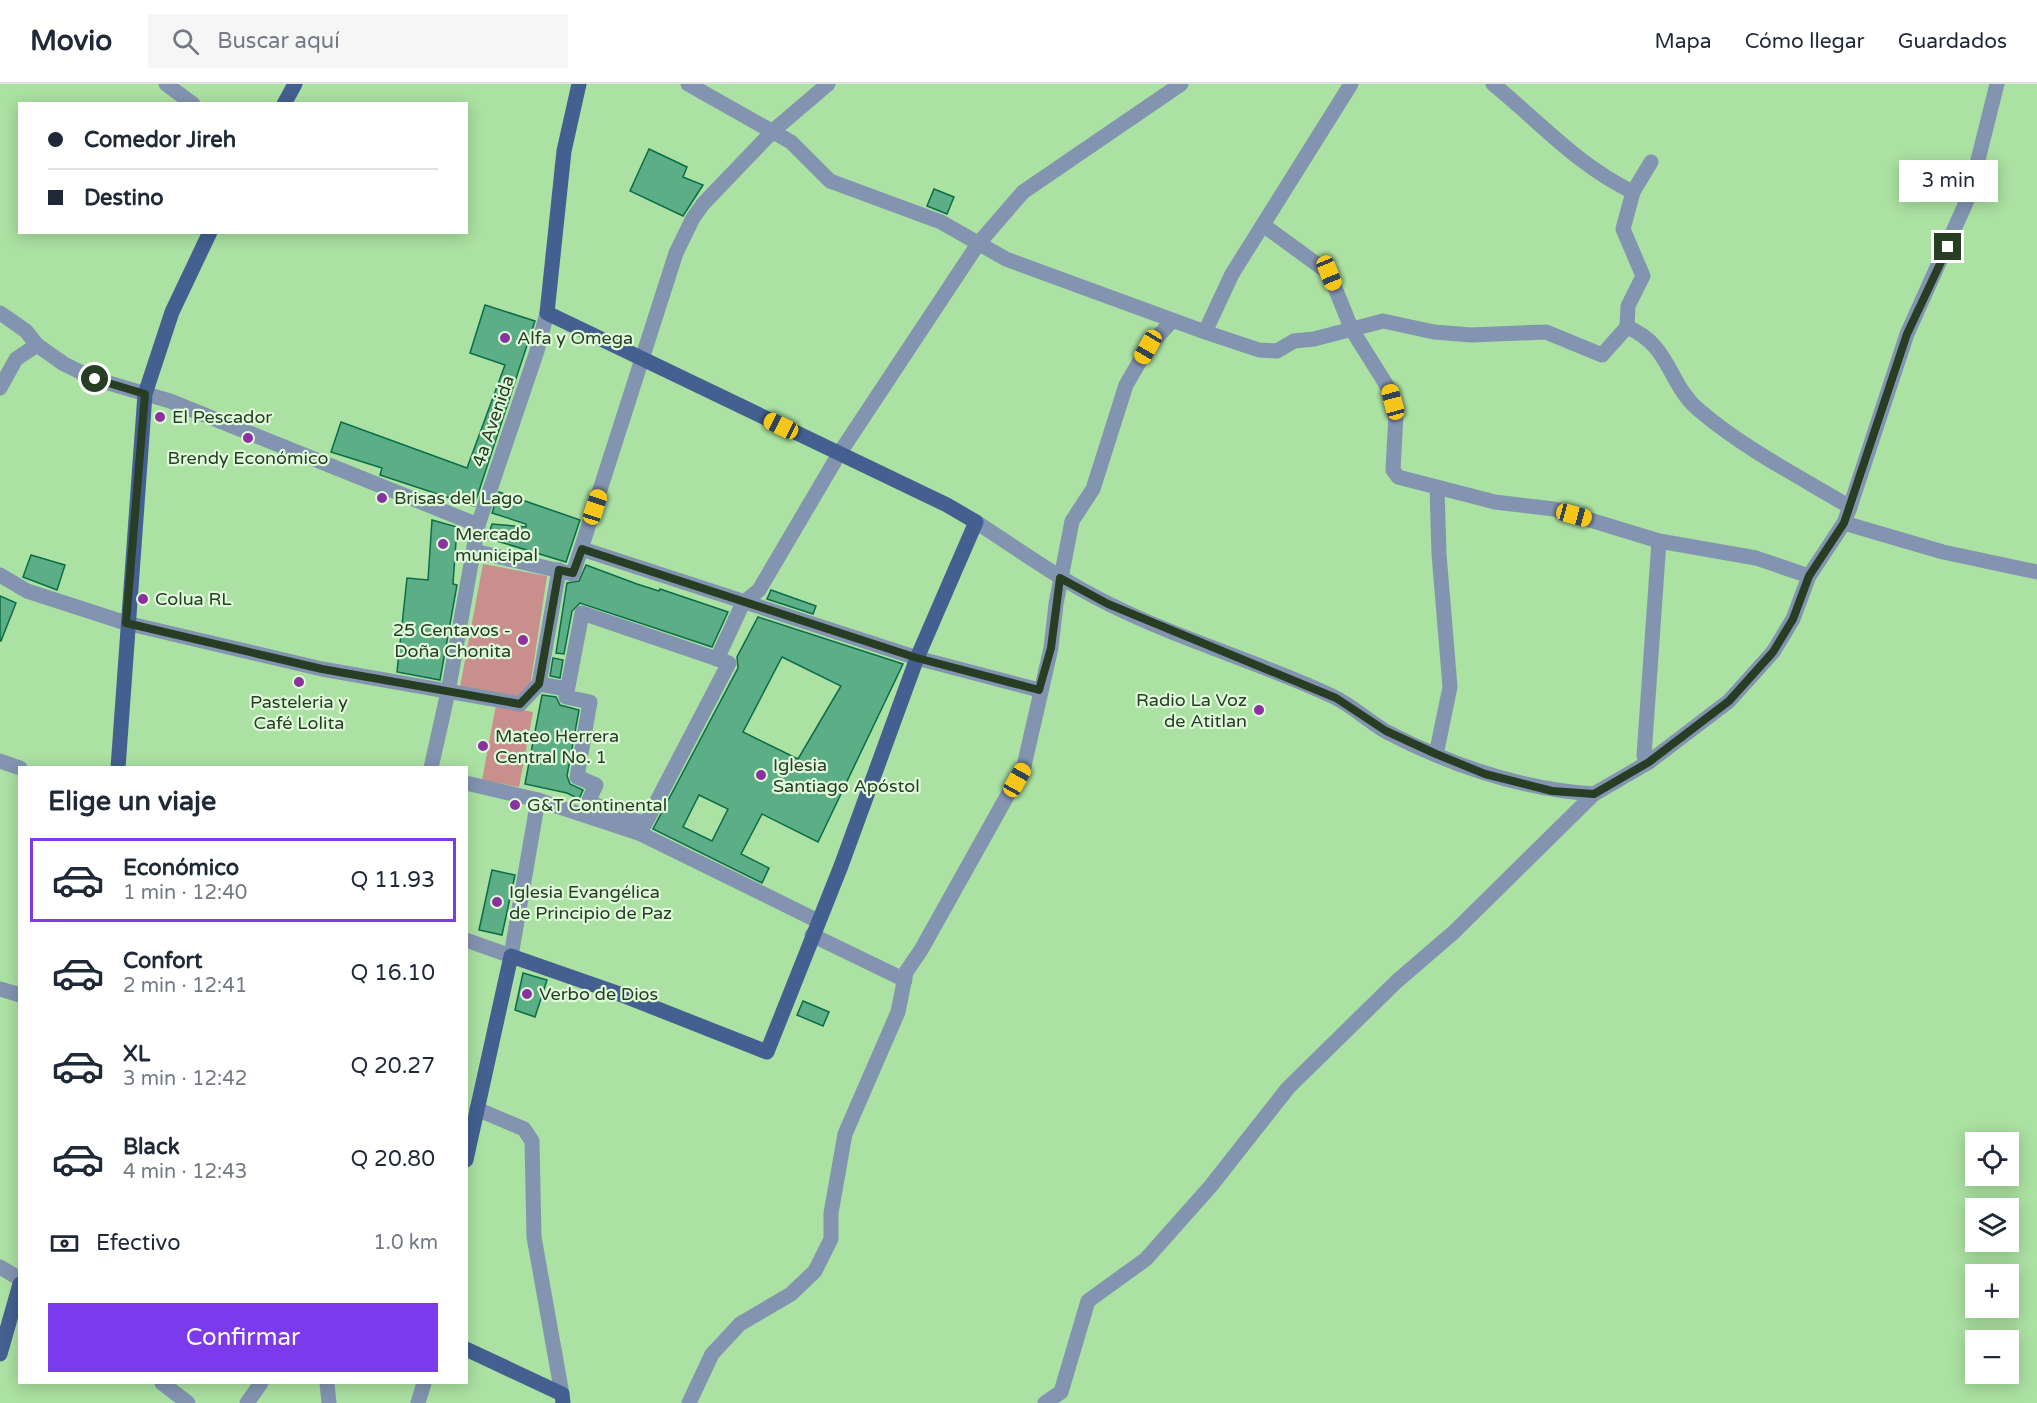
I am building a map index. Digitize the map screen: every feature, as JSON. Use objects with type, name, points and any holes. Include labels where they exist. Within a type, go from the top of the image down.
[{"type":"main road","points":[[285,102],[295,84]]},
{"type":"main road","name":"4a Avenida","points":[[547,313],[564,151],[579,84]]},
{"type":"main road","points":[[118,766],[126,623],[145,394],[172,312],[209,234]]},
{"type":"main road","points":[[468,1146],[473,1112],[512,956],[617,993],[767,1052],[917,658],[976,522],[947,505],[547,313]]},
{"type":"main road","points":[[0,1354],[18,1288]]},
{"type":"main road","points":[[468,1350],[563,1399]]},
{"type":"street","points":[[166,84],[190,102]]},
{"type":"street","points":[[688,84],[792,142],[830,181],[941,222],[1006,259],[1205,333],[1259,350],[1277,351],[1294,341],[1352,330],[1383,321],[1434,333],[1546,332],[1602,355],[1627,327],[1628,306],[1643,276],[1623,230],[1633,192],[1651,162]]},
{"type":"street","points":[[474,551],[573,573],[676,253],[693,218],[703,204],[774,130],[828,84]]},
{"type":"street","points":[[717,659],[743,603],[759,590],[839,454],[978,244],[1023,192],[1181,84]]},
{"type":"street","points":[[1205,333],[1232,274],[1351,84]]},
{"type":"street","points":[[1493,84],[1530,113],[1568,151],[1602,177],[1633,192]]},
{"type":"street","points":[[1045,1403],[1061,1392],[1088,1301],[1146,1259],[1209,1187],[1288,1088],[1396,982],[1454,932],[1594,794],[1649,762],[1729,701],[1773,652],[1793,619],[1809,576],[1844,523],[1907,334],[1969,196],[1997,84]]},
{"type":"street","points":[[1263,225],[1329,273],[1352,330],[1389,389],[1396,414],[1393,470],[1398,477],[1504,503],[1554,509],[1659,541],[1756,558],[1809,576]]},
{"type":"street","points":[[0,313],[26,331],[37,345],[64,364],[95,379],[170,401],[478,525]]},
{"type":"street","name":"4a Avenida","points":[[431,766],[448,692],[478,525],[537,351],[547,313]]},
{"type":"street","points":[[689,1403],[712,1354],[740,1324],[791,1294],[815,1271],[831,1239],[831,1213],[845,1134],[862,1089],[898,1012],[906,972],[926,941],[1024,766],[1039,690],[1051,648],[1060,578],[1072,521],[1093,489],[1126,385],[1148,347],[1172,321]]},
{"type":"street","points":[[1627,327],[1645,334],[1664,357],[1680,387],[1698,410],[1738,439],[1850,507]]},
{"type":"street","points":[[0,388],[16,359],[37,345]]},
{"type":"street","points":[[1436,754],[1450,687],[1438,554],[1437,488]]},
{"type":"street","points":[[976,522],[1060,578],[1108,604],[1336,698],[1386,731],[1436,754],[1485,774],[1552,791],[1594,794]]},
{"type":"street","points":[[1844,523],[1943,552],[2037,572]]},
{"type":"street","points":[[1649,762],[1644,756],[1659,541]]},
{"type":"street","points":[[582,549],[917,658],[1039,690]]},
{"type":"street","points":[[0,575],[27,591],[126,623],[322,669],[520,704],[539,684],[559,570]]},
{"type":"street","points":[[582,613],[729,663],[645,824],[588,802],[596,785],[577,777],[590,702],[566,697],[567,689],[582,613]]},
{"type":"street","points":[[539,684],[567,689]]},
{"type":"street","points":[[0,761],[18,767]]},
{"type":"street","points":[[468,783],[538,800],[641,834],[815,928],[905,980]]},
{"type":"street","points":[[468,941],[512,956],[538,800]]},
{"type":"street","points":[[0,989],[18,994]]},
{"type":"street","points":[[473,1112],[524,1129],[532,1141],[534,1237],[563,1399]]},
{"type":"street","points":[[0,1268],[18,1280]]},
{"type":"street","points":[[163,1384],[188,1403]]},
{"type":"street","points":[[247,1403],[260,1384]]},
{"type":"street","points":[[327,1384],[329,1403]]},
{"type":"street","points":[[418,1403],[424,1384]]},
{"type":"shaded area","points":[[483,564],[547,576],[530,687],[516,697],[460,687]]},
{"type":"shaded area","points":[[496,705],[533,712],[519,787],[482,780]]},
{"type":"building","points":[[649,149],[687,167],[683,177],[703,185],[683,216],[630,191]]},
{"type":"building","points":[[934,189],[954,197],[947,214],[927,206]]},
{"type":"building","points":[[485,305],[535,321],[474,506],[380,475],[382,468],[331,452],[341,422],[467,468],[505,365],[470,353]]},
{"type":"building","points":[[499,492],[580,520],[566,562],[487,538],[492,524],[526,527],[526,524],[492,513]]},
{"type":"building","points":[[432,520],[457,527],[453,584],[457,585],[440,680],[397,672],[407,578],[428,580]]},
{"type":"building","points":[[31,555],[65,565],[57,590],[23,577]]},
{"type":"building","points":[[586,565],[637,584],[659,591],[660,589],[728,612],[712,647],[580,603],[572,611],[564,654],[556,653],[567,583],[579,581]]},
{"type":"building","points":[[771,590],[816,606],[813,614],[767,599]]},
{"type":"building","points":[[0,596],[16,603],[1,641],[0,641]]},
{"type":"building","points":[[758,617],[903,664],[818,842],[762,814],[741,854],[769,868],[762,883],[653,829],[738,668],[737,657]],"holes":[[[782,657],[841,686],[798,759],[743,732]],[[699,795],[728,809],[712,841],[683,827]]]},
{"type":"building","points":[[553,658],[563,660],[560,678],[550,676]]},
{"type":"building","points":[[542,695],[556,697],[560,705],[579,710],[567,776],[570,784],[583,790],[579,799],[567,793],[525,784]]},
{"type":"building","name":"Iglesia Evangélica de Principio de Paz","points":[[492,870],[515,875],[502,935],[479,930]]},
{"type":"building","points":[[523,973],[547,980],[535,1017],[515,1010]]},
{"type":"building","points":[[803,1001],[829,1012],[823,1026],[797,1015]]},
{"type":"place","name":"Alfa y Omega","points":[[505,338]]},
{"type":"place","name":"El Pescador","points":[[160,417]]},
{"type":"place","name":"Brendy Económico","points":[[248,438]]},
{"type":"place","name":"Brisas del Lago","points":[[382,498]]},
{"type":"place","name":"Mercado municipal","points":[[443,544]]},
{"type":"place","name":"Colua RL","points":[[143,599]]},
{"type":"place","name":"25 Centavos - Doña Chonita","points":[[523,640]]},
{"type":"place","name":"Pasteleria y Café Lolita","points":[[299,682]]},
{"type":"place","name":"Radio La Voz de Atitlan","points":[[1259,710]]},
{"type":"place","name":"Mateo Herrera Central No. 1","points":[[483,746]]},
{"type":"place","name":"Iglesia Santiago Apóstol","points":[[761,775]]},
{"type":"place","name":"G&T Continental","points":[[515,805]]},
{"type":"place","name":"Iglesia Evangélica de Principio de Paz","points":[[497,902]]},
{"type":"place","name":"Verbo de Dios","points":[[527,994]]},
{"type":"route","points":[[95,379],[145,394],[142,407],[126,623],[322,669],[402,685],[520,704],[539,684],[559,570],[573,573],[582,549],[917,658],[1039,690],[1051,648],[1060,578],[1108,604],[1336,698],[1386,731],[1485,774],[1552,791],[1594,794],[1649,762],[1729,701],[1773,652],[1793,619],[1809,576],[1844,523],[1907,334],[1948,247]]}]
